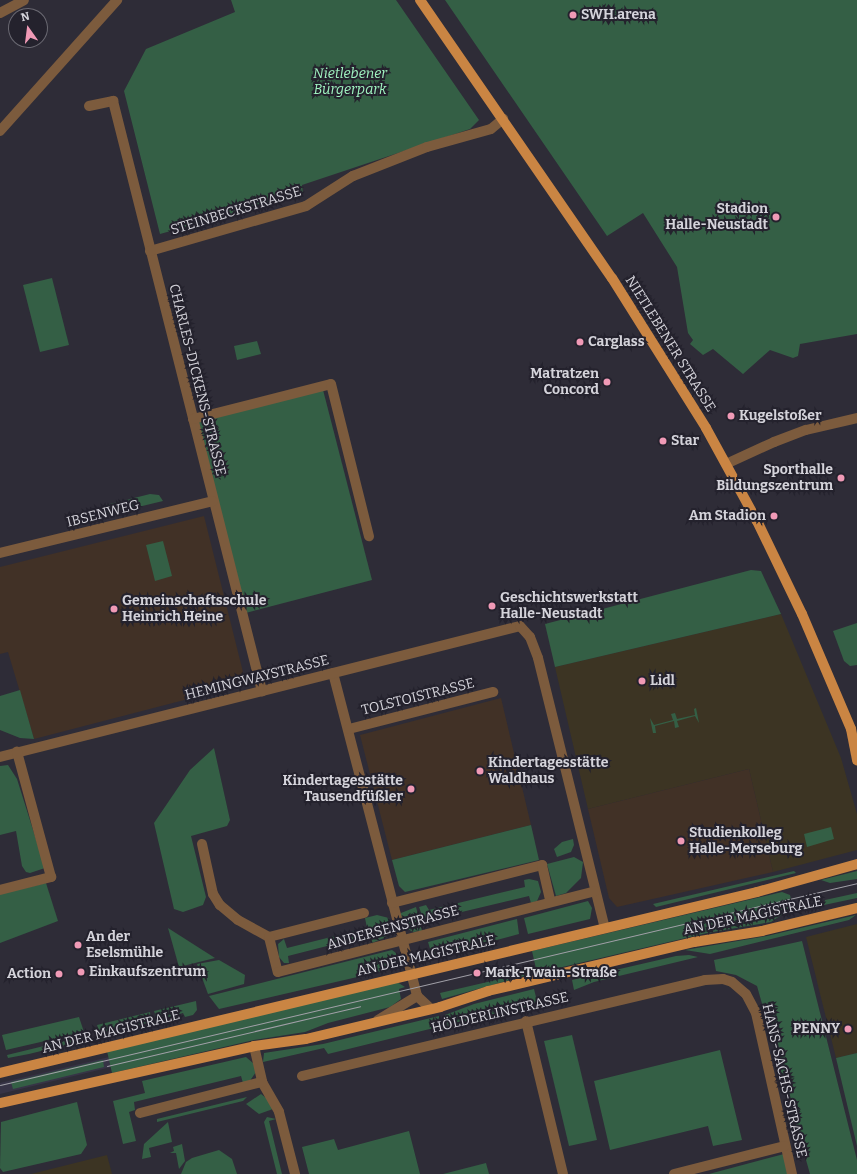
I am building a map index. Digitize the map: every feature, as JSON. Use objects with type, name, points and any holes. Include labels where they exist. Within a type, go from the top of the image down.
[{"type":"main road","name":"NIETLEBENER STRASSE","points":[[420,0],[648,332],[726,464],[781,569],[855,731],[857,760]]},
{"type":"main road","name":"AN DER MAGISTRALE","points":[[0,1073],[757,892],[857,864]]},
{"type":"main road","name":"AN DER MAGISTRALE","points":[[0,1103],[254,1046],[306,1039],[372,1024],[431,1009],[488,991],[687,944],[762,931],[857,908]]},
{"type":"street","points":[[0,13],[24,0]]},
{"type":"street","points":[[0,131],[117,0]]},
{"type":"street","name":"CHARLES-DICKENS-STRASSE","points":[[89,106],[113,100],[262,690]]},
{"type":"street","name":"STEINBECKSTRASSE","points":[[150,251],[306,206],[353,176],[427,147],[490,129],[503,119]]},
{"type":"street","points":[[193,419],[331,384],[369,536]]},
{"type":"street","points":[[726,464],[774,442],[806,430],[857,418]]},
{"type":"street","name":"IBSENWEG","points":[[0,553],[213,500]]},
{"type":"street","name":"HEMINGWAYSTRASSE","points":[[0,757],[520,626],[530,637],[538,658],[595,891]]},
{"type":"street","name":"TOLSTOISTRASSE","points":[[334,673],[416,996]]},
{"type":"street","name":"TOLSTOISTRASSE","points":[[349,729],[493,692]]},
{"type":"street","points":[[0,890],[51,877],[17,752]]},
{"type":"street","points":[[202,844],[213,894],[220,905],[238,920],[269,937]]},
{"type":"street","name":"ANDERSENSTRASSE","points":[[392,903],[542,865],[550,901]]},
{"type":"street","points":[[595,891],[605,928]]},
{"type":"street","name":"ANDERSENSTRASSE","points":[[364,913],[269,937],[278,972],[550,901],[595,891]]},
{"type":"street","name":"HANS-SACHS-STRASSE","points":[[705,980],[722,979],[732,982],[746,994],[756,1013],[792,1174]]},
{"type":"street","name":"HÖLDERLINSTRASSE","points":[[302,1076],[526,1021],[705,980]]},
{"type":"street","points":[[372,1024],[416,996],[431,1009]]},
{"type":"street","points":[[526,1021],[562,1174]]},
{"type":"street","points":[[254,1046],[262,1082],[279,1112],[295,1174]]},
{"type":"street","points":[[140,1113],[262,1082]]},
{"type":"street","points":[[674,1174],[785,1146]]},
{"type":"shaded area","name":"Gemeinschaftsschule Heinrich Heine","points":[[204,516],[246,684],[34,739],[8,652],[0,654],[0,567]]},
{"type":"shaded area","points":[[781,614],[841,758],[857,814],[857,850],[773,872],[749,769],[588,809],[555,667]]},
{"type":"shaded area","points":[[501,698],[531,825],[392,860],[360,735]]},
{"type":"shaded area","name":"Studienkolleg Halle-Merseburg","points":[[749,769],[773,872],[617,907],[609,898],[588,809]]},
{"type":"shaded area","points":[[857,924],[857,1053],[836,1058],[806,937]]},
{"type":"shaded area","points":[[109,1057],[111,1067],[0,1094],[0,1083]]},
{"type":"shaded area","points":[[107,1155],[112,1174],[31,1174]]},
{"type":"green space","name":"Nietlebener Bürgerpark","points":[[231,0],[396,0],[479,120],[470,129],[302,185],[303,194],[160,234],[124,91],[146,49],[235,12]]},
{"type":"green space","points":[[445,0],[857,0],[857,334],[800,344],[798,356],[793,358],[770,350],[743,374],[713,349],[703,355],[690,344],[693,340],[688,333],[677,267],[643,213],[607,236]]},
{"type":"green space","points":[[52,278],[69,345],[40,352],[23,285]]},
{"type":"green space","points":[[257,341],[261,354],[237,360],[234,346]]},
{"type":"green space","points":[[322,386],[372,580],[242,614],[193,419]]},
{"type":"green space","points":[[150,494],[159,495],[163,501],[105,515],[102,506]]},
{"type":"green space","points":[[163,541],[172,576],[155,581],[146,545]]},
{"type":"green space","points":[[751,570],[761,571],[781,614],[555,667],[545,624]]},
{"type":"green space","points":[[857,623],[857,665],[850,666],[844,661],[833,631]]},
{"type":"green space","points":[[20,690],[34,739],[20,738],[0,730],[0,696]]},
{"type":"green space","points":[[696,708],[699,723],[695,716],[677,721],[679,727],[675,728],[674,721],[655,726],[656,733],[653,733],[650,718],[654,725],[673,720],[671,714],[675,713],[677,719],[695,715],[694,709]]},
{"type":"green space","points":[[214,748],[230,820],[227,826],[191,836],[206,897],[203,905],[183,912],[174,909],[154,823],[190,770]]},
{"type":"green space","points":[[8,765],[17,779],[45,868],[30,873],[26,872],[22,866],[16,831],[0,835],[0,766]]},
{"type":"green space","points":[[531,825],[539,860],[405,892],[399,886],[392,860]]},
{"type":"green space","points":[[831,827],[834,839],[807,847],[804,834]]},
{"type":"green space","points":[[573,839],[574,845],[571,852],[557,857],[554,849],[562,842]]},
{"type":"green space","points":[[574,857],[583,862],[581,878],[566,893],[556,896],[547,864]]},
{"type":"green space","points":[[794,871],[796,873],[656,907],[653,904]]},
{"type":"green space","points":[[857,871],[857,879],[830,883],[821,880]]},
{"type":"green space","points":[[529,879],[538,881],[541,892],[537,901],[531,903],[529,896],[424,921],[419,907],[426,905],[429,910],[525,887],[524,880]]},
{"type":"green space","points":[[46,883],[58,921],[0,943],[0,894]]},
{"type":"green space","points":[[782,892],[790,895],[793,907],[771,922],[707,933],[537,973],[532,951]]},
{"type":"green space","points":[[857,893],[857,898],[824,905],[825,900]]},
{"type":"green space","points":[[588,901],[592,908],[590,919],[528,934],[524,918]]},
{"type":"green space","points":[[416,907],[422,931],[413,932],[403,926],[400,919],[401,913]]},
{"type":"green space","points":[[377,915],[389,918],[391,924],[392,929],[384,938],[372,943],[370,935],[288,956],[289,963],[284,963],[279,957],[278,944],[284,939],[287,948],[367,928],[365,918]]},
{"type":"green space","points":[[856,915],[849,920],[710,954],[685,950],[767,936]]},
{"type":"green space","points":[[517,919],[519,934],[489,942],[490,945],[433,959],[428,942]]},
{"type":"green space","points":[[168,928],[215,958],[179,967]]},
{"type":"green space","points":[[802,941],[857,1160],[857,1174],[810,1174],[757,986],[736,975],[716,971],[714,960]]},
{"type":"green space","points":[[392,950],[396,953],[398,961],[396,968],[219,1009],[209,996]]},
{"type":"green space","points":[[689,955],[698,957],[594,982],[574,990],[572,980],[676,956]]},
{"type":"green space","points":[[219,960],[245,975],[244,984],[208,994],[197,964]]},
{"type":"green space","points":[[531,972],[531,974],[442,999],[440,993]]},
{"type":"green space","points":[[397,982],[405,987],[399,989],[401,999],[390,1007],[328,1023],[305,1032],[254,1040],[112,1073],[107,1051]]},
{"type":"green space","points":[[534,989],[537,1001],[531,1006],[448,1026],[445,1015],[474,1004]]},
{"type":"green space","points":[[196,1001],[197,1010],[193,1015],[185,1017],[183,1013],[157,1020],[154,1011]]},
{"type":"green space","points":[[150,1012],[152,1025],[103,1037],[97,1025]]},
{"type":"green space","points":[[439,1016],[442,1026],[328,1054],[324,1048],[263,1062],[264,1053],[323,1044]]},
{"type":"green space","points":[[79,1017],[84,1032],[6,1050],[2,1035]]},
{"type":"green space","points":[[572,1035],[597,1140],[569,1146],[544,1041]]},
{"type":"green space","points":[[85,1036],[86,1040],[29,1054],[8,1058],[7,1055]]},
{"type":"green space","points":[[720,1050],[742,1140],[713,1146],[708,1126],[610,1150],[594,1081]]},
{"type":"green space","points":[[857,1053],[857,1146],[836,1058]]},
{"type":"green space","points":[[246,1057],[254,1064],[256,1072],[249,1082],[243,1083],[241,1076],[134,1102],[135,1110],[129,1112],[136,1141],[123,1144],[113,1101],[145,1093],[142,1081]]},
{"type":"green space","points":[[103,1060],[104,1067],[13,1089],[11,1082]]},
{"type":"green space","points":[[261,1094],[270,1101],[273,1109],[259,1114],[246,1104]]},
{"type":"green space","points":[[247,1097],[243,1101],[157,1122],[157,1119]]},
{"type":"green space","points":[[77,1102],[87,1145],[81,1154],[3,1172],[0,1168],[1,1122]]},
{"type":"green space","points":[[267,1117],[276,1119],[269,1121],[282,1174],[277,1174],[264,1122]]},
{"type":"green space","points":[[168,1122],[172,1142],[149,1148],[151,1157],[142,1159],[144,1144]]},
{"type":"green space","points":[[409,1131],[420,1174],[309,1174],[302,1147],[334,1139],[338,1150]]},
{"type":"green space","points":[[182,1144],[185,1161],[179,1169],[176,1153],[170,1153],[174,1151],[173,1147]]},
{"type":"green space","points":[[219,1150],[232,1159],[237,1174],[181,1174],[186,1162],[192,1158]]},
{"type":"green space","points":[[784,1154],[789,1174],[709,1174]]},
{"type":"green space","points":[[486,1163],[489,1174],[443,1174]]},
{"type":"tram line","points":[[0,1085],[857,883]]},
{"type":"tram line","points":[[107,1066],[360,1006]]},
{"type":"place","name":"SWH.arena","points":[[573,15]]},
{"type":"place","name":"Stadion Halle-Neustadt","points":[[776,217]]},
{"type":"place","name":"Carglass","points":[[580,342]]},
{"type":"place","name":"Matratzen Concord","points":[[607,382]]},
{"type":"place","name":"Kugelstoßer","points":[[731,416]]},
{"type":"place","name":"Star","points":[[663,441]]},
{"type":"place","name":"Sporthalle Bildungszentrum","points":[[841,478]]},
{"type":"place","name":"Am Stadion","points":[[774,516]]},
{"type":"place","name":"Geschichtswerkstatt Halle-Neustadt","points":[[492,606]]},
{"type":"place","name":"Gemeinschaftsschule Heinrich Heine","points":[[114,609]]},
{"type":"place","name":"Lidl","points":[[642,681]]},
{"type":"place","name":"Kindertagesstätte Waldhaus","points":[[480,771]]},
{"type":"place","name":"Kindertagesstätte Tausendfüßler","points":[[411,789]]},
{"type":"place","name":"Studienkolleg Halle-Merseburg","points":[[681,841]]},
{"type":"place","name":"An der Eselsmühle","points":[[78,945]]},
{"type":"place","name":"Einkaufszentrum","points":[[81,972]]},
{"type":"place","name":"Mark-Twain-Straße","points":[[477,973]]},
{"type":"place","name":"Action","points":[[59,974]]},
{"type":"place","name":"PENNY","points":[[848,1029]]}]
